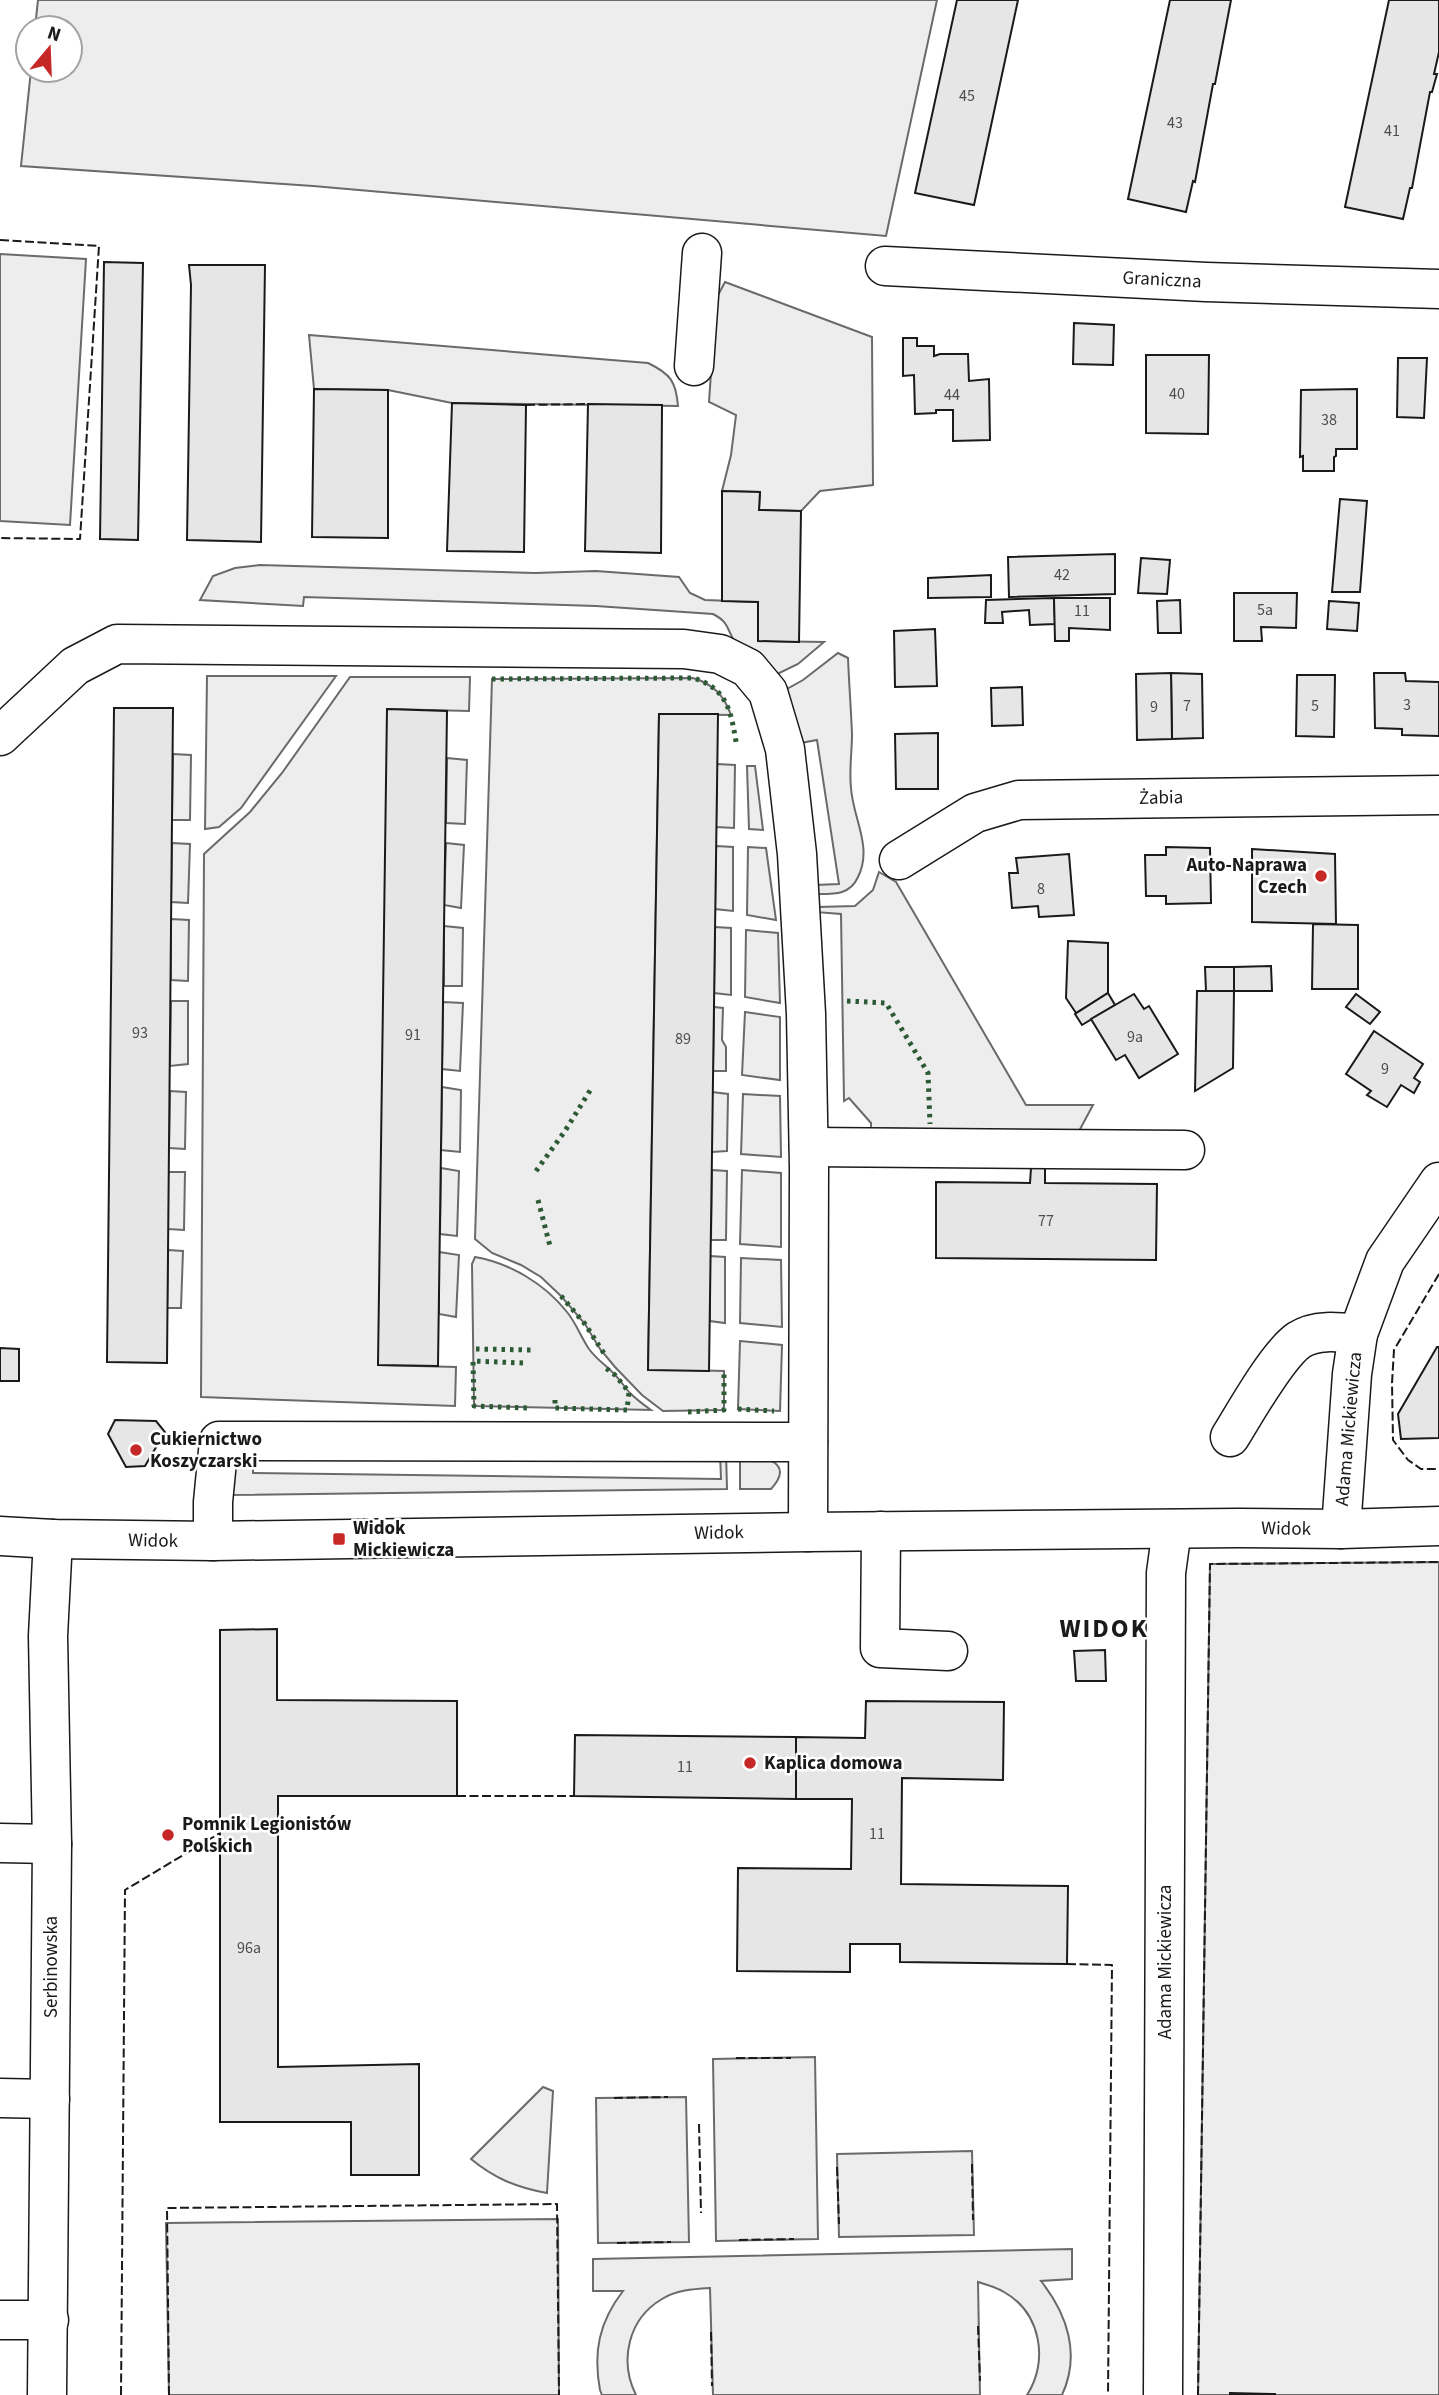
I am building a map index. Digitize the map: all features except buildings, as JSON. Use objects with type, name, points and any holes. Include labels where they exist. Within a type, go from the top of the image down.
[{"type":"street","points":[[694,366],[702,253]]},
{"type":"street","name":"Graniczna","points":[[885,266],[1206,282],[1439,289]]},
{"type":"street","points":[[0,736],[75,666],[117,643],[684,649],[720,654],[748,668],[768,692],[785,749],[797,854],[805,985],[809,1147],[808,1532]]},
{"type":"street","name":"Żabia","points":[[899,860],[975,813],[1019,800],[1439,795]]},
{"type":"street","points":[[809,1147],[1185,1150]]},
{"type":"street","name":"Adama Mickiewicza","points":[[1341,1529],[1357,1334],[1385,1261],[1439,1182]]},
{"type":"street","points":[[1230,1437],[1284,1354],[1301,1339],[1330,1331],[1357,1334]]},
{"type":"street","points":[[213,1541],[213,1502],[219,1441],[808,1442]]},
{"type":"street","name":"Widok","points":[[0,1536],[213,1541],[881,1531],[1439,1527]]},
{"type":"street","name":"Adama Mickiewicza","points":[[1163,2395],[1166,1573],[1172,1529]]},
{"type":"street","points":[[881,1531],[880,1648],[948,1651]]},
{"type":"street","name":"Serbinowska","points":[[47,2395],[51,1844],[48,1636],[53,1539]]},
{"type":"street","points":[[0,1843],[51,1844]]},
{"type":"street","points":[[0,2098],[50,2099]]},
{"type":"street","points":[[0,2320],[49,2320]]},
{"type":"shaded area","points":[[38,0],[937,0],[886,236],[313,186],[21,166],[30,84],[84,84],[84,14],[36,14]]},
{"type":"shaded area","points":[[0,254],[86,259],[70,525],[0,521]]},
{"type":"shaded area","points":[[725,282],[872,337],[873,485],[820,491],[801,511],[759,510],[760,492],[722,491],[731,455],[736,415],[709,402],[716,299]]},
{"type":"shaded area","points":[[309,335],[648,363],[671,380],[678,406],[452,403],[388,390],[314,389]]},
{"type":"shaded area","points":[[260,565],[535,573],[596,571],[679,577],[690,593],[705,600],[758,602],[758,641],[824,642],[798,664],[767,679],[737,645],[726,624],[713,614],[596,606],[304,597],[303,606],[200,600],[213,576],[235,568]]},
{"type":"shaded area","points":[[838,653],[848,658],[852,734],[851,788],[864,855],[858,877],[851,887],[835,893],[817,894],[815,885],[839,884],[817,740],[795,744],[778,694],[803,680]]},
{"type":"shaded area","points":[[207,676],[336,676],[241,808],[219,827],[205,829]]},
{"type":"shaded area","points":[[350,677],[470,677],[469,711],[388,709],[379,1365],[456,1367],[455,1406],[201,1397],[204,854],[250,812],[282,773]]},
{"type":"shaded area","points":[[693,678],[717,691],[731,715],[659,714],[648,1369],[724,1371],[724,1410],[663,1411],[642,1395],[615,1367],[585,1324],[541,1277],[492,1253],[475,1239],[492,679]]},
{"type":"shaded area","points":[[173,754],[191,755],[190,820],[172,820]]},
{"type":"shaded area","points":[[447,758],[467,760],[465,824],[446,823]]},
{"type":"shaded area","points":[[717,764],[735,765],[734,828],[716,827]]},
{"type":"shaded area","points":[[747,766],[755,766],[763,830],[749,829]]},
{"type":"shaded area","points":[[172,843],[190,844],[188,903],[171,902]]},
{"type":"shaded area","points":[[446,843],[464,845],[461,908],[444,905]]},
{"type":"shaded area","points":[[716,846],[733,847],[733,911],[715,909]]},
{"type":"shaded area","points":[[748,847],[766,848],[776,920],[747,915]]},
{"type":"shaded area","points":[[879,872],[896,882],[1026,1105],[1093,1105],[1078,1133],[871,1128],[871,1123],[849,1098],[844,1101],[841,914],[815,912],[818,907],[855,906],[873,890]]},
{"type":"shaded area","points":[[171,919],[189,920],[188,981],[171,980]]},
{"type":"shaded area","points":[[444,926],[463,928],[462,986],[444,986]]},
{"type":"shaded area","points":[[715,927],[731,928],[731,995],[714,993]]},
{"type":"shaded area","points":[[746,930],[778,933],[780,1003],[745,997]]},
{"type":"shaded area","points":[[171,1001],[188,1001],[188,1064],[170,1066]]},
{"type":"shaded area","points":[[443,1002],[463,1003],[460,1071],[442,1069]]},
{"type":"shaded area","points":[[714,1007],[723,1008],[722,1040],[726,1047],[726,1071],[713,1071]]},
{"type":"shaded area","points":[[745,1012],[780,1017],[780,1080],[742,1075]]},
{"type":"shaded area","points":[[442,1087],[461,1090],[460,1152],[441,1150]]},
{"type":"shaded area","points":[[170,1091],[186,1092],[185,1149],[169,1148]]},
{"type":"shaded area","points":[[712,1092],[728,1094],[727,1151],[712,1152]]},
{"type":"shaded area","points":[[743,1094],[780,1096],[781,1157],[741,1154]]},
{"type":"shaded area","points":[[441,1168],[459,1171],[457,1236],[440,1234]]},
{"type":"shaded area","points":[[712,1170],[727,1171],[726,1240],[711,1240]]},
{"type":"shaded area","points":[[742,1170],[781,1173],[781,1247],[740,1244]]},
{"type":"shaded area","points":[[168,1172],[185,1172],[184,1230],[168,1229]]},
{"type":"shaded area","points":[[168,1250],[183,1251],[181,1308],[167,1308]]},
{"type":"shaded area","points":[[439,1252],[459,1255],[456,1317],[439,1314]]},
{"type":"shaded area","points":[[710,1256],[725,1257],[725,1323],[710,1321]]},
{"type":"shaded area","points":[[475,1257],[514,1270],[548,1292],[570,1316],[592,1353],[630,1393],[651,1410],[474,1406],[472,1264]]},
{"type":"shaded area","points":[[741,1258],[781,1260],[782,1327],[740,1323]]},
{"type":"shaded area","points":[[740,1341],[782,1345],[780,1411],[738,1409]]},
{"type":"shaded area","points":[[253,1447],[253,1473],[721,1479],[720,1452],[726,1452],[727,1489],[226,1495],[234,1460]]},
{"type":"shaded area","points":[[740,1452],[765,1458],[778,1466],[778,1480],[771,1489],[740,1489]]},
{"type":"shaded area","points":[[1439,1562],[1439,2395],[1198,2395],[1210,1564]]},
{"type":"shaded area","points":[[815,2057],[818,2239],[716,2241],[713,2059]]},
{"type":"shaded area","points":[[543,2087],[553,2091],[547,2193],[506,2181],[471,2159]]},
{"type":"shaded area","points":[[686,2097],[689,2242],[598,2243],[596,2098]]},
{"type":"shaded area","points":[[972,2151],[974,2235],[839,2237],[837,2154]]},
{"type":"shaded area","points":[[558,2219],[559,2395],[169,2395],[166,2223]]},
{"type":"shaded area","points":[[1072,2249],[1072,2279],[1041,2281],[1058,2307],[1071,2350],[1068,2380],[1062,2395],[1027,2395],[1038,2368],[1038,2339],[1033,2325],[1017,2301],[1001,2290],[978,2282],[980,2395],[713,2395],[710,2288],[667,2296],[650,2307],[641,2318],[634,2329],[628,2355],[628,2368],[636,2395],[602,2395],[600,2390],[597,2363],[600,2338],[608,2314],[623,2291],[593,2291],[593,2259]]},
{"type":"hedge","points":[[492,679],[693,678],[715,689],[722,696],[730,714],[737,747]]},
{"type":"hedge","points":[[847,1001],[886,1003],[928,1073],[930,1124]]},
{"type":"hedge","points":[[536,1171],[591,1089]]},
{"type":"hedge","points":[[538,1200],[550,1246]]},
{"type":"hedge","points":[[561,1296],[585,1324],[605,1355]]},
{"type":"hedge","points":[[476,1349],[533,1350]]},
{"type":"hedge","points":[[523,1363],[473,1361],[474,1406],[527,1408]]},
{"type":"hedge","points":[[555,1400],[555,1408],[627,1410],[629,1392],[615,1375],[603,1366]]},
{"type":"hedge","points":[[688,1412],[724,1410],[724,1371]]},
{"type":"hedge","points":[[738,1409],[774,1411]]},
{"type":"fence","points":[[0,240],[99,246],[80,539],[0,538]]},
{"type":"fence","points":[[526,405],[588,404]]},
{"type":"fence","points":[[1439,1274],[1394,1350],[1392,1383],[1393,1440],[1408,1460],[1421,1469],[1439,1469]]},
{"type":"fence","points":[[1198,2395],[1210,1564],[1439,1562]]},
{"type":"fence","points":[[457,1796],[574,1796]]},
{"type":"fence","points":[[121,2395],[125,1890],[220,1833]]},
{"type":"fence","points":[[1067,1964],[1112,1965],[1108,2395]]},
{"type":"fence","points":[[736,2058],[791,2058]]},
{"type":"fence","points":[[614,2098],[668,2097]]},
{"type":"fence","points":[[699,2124],[701,2213]]},
{"type":"fence","points":[[972,2164],[973,2220]]},
{"type":"fence","points":[[837,2167],[839,2224]]},
{"type":"fence","points":[[169,2395],[167,2208],[557,2204],[559,2395]]},
{"type":"fence","points":[[739,2240],[794,2239]]},
{"type":"fence","points":[[617,2243],[671,2242]]},
{"type":"fence","points":[[978,2326],[980,2381]]},
{"type":"fence","points":[[711,2332],[712,2386]]},
{"type":"place","name":"Auto-Naprawa Czech","points":[[1321,876]]},
{"type":"place","name":"Cukiernictwo Koszyczarski","points":[[136,1450]]},
{"type":"place","name":"Widok Mickiewicza","points":[[339,1539]]},
{"type":"place","name":"Kaplica domowa","points":[[750,1763]]},
{"type":"place","name":"Pomnik Legionistów Polskich","points":[[168,1835]]},
{"type":"district","name":"WIDOK","points":[[1104,1628]]}]
